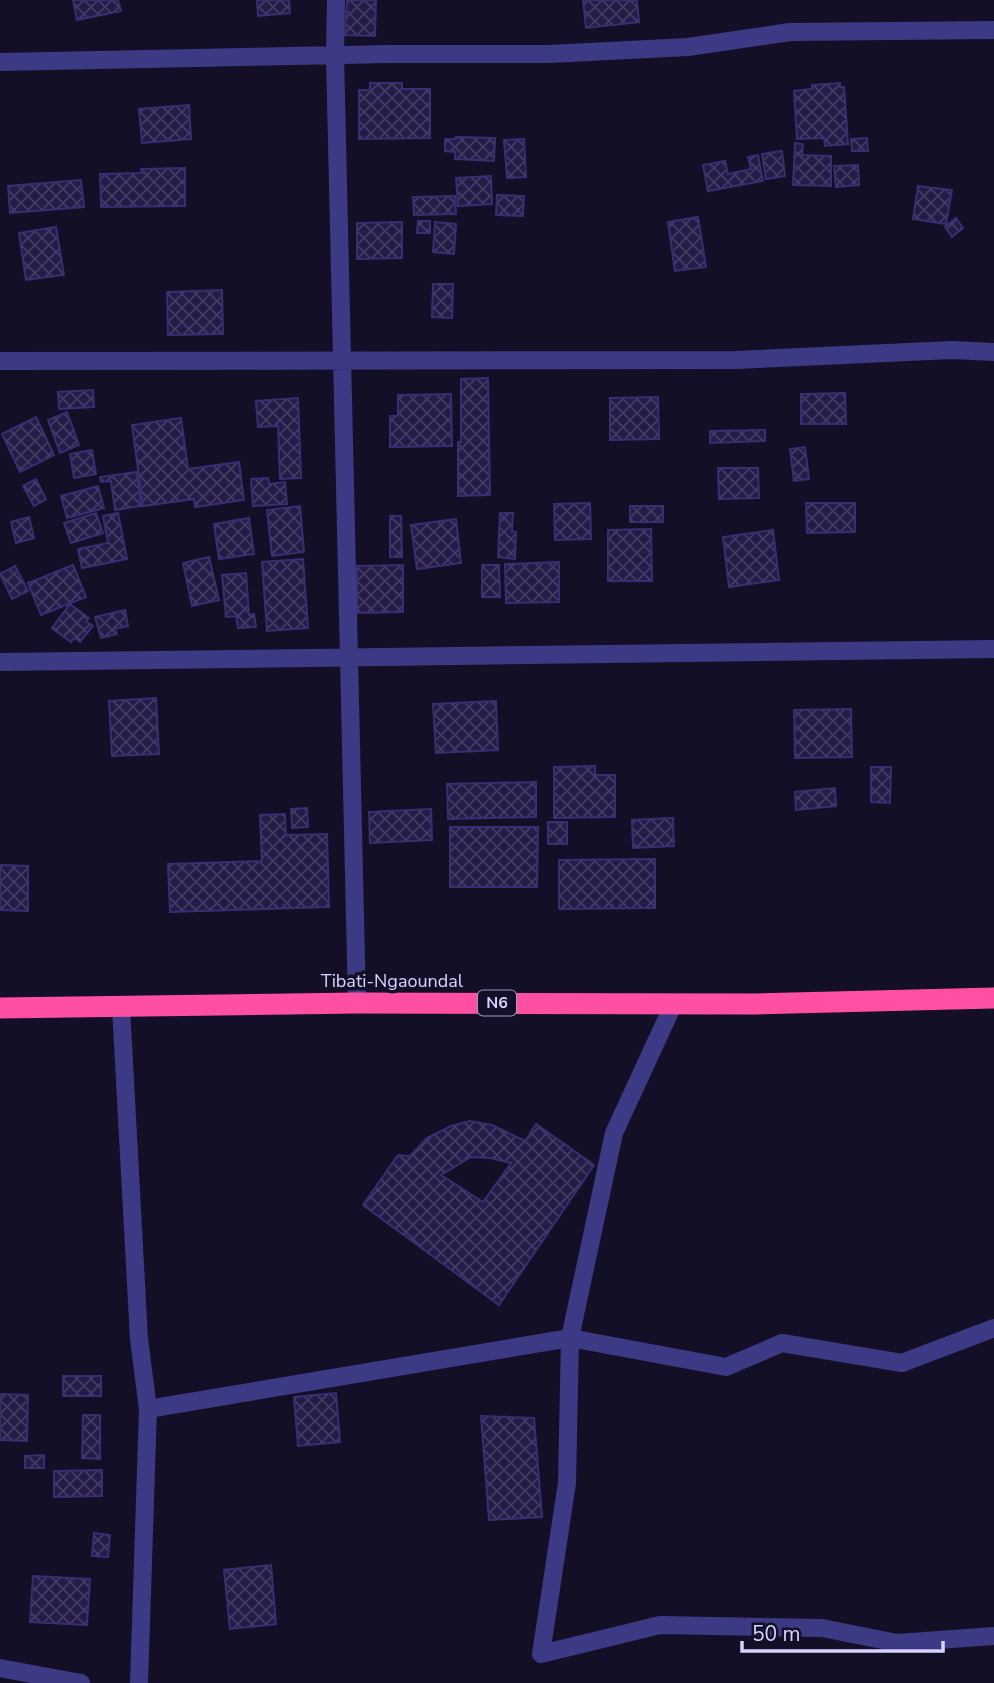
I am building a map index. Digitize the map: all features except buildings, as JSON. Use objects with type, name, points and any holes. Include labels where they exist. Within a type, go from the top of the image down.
[{"type":"highway","name":"Tibati-Ngaoundal","points":[[0,1009],[994,998]]},
{"type":"street","points":[[336,0],[335,55],[357,1003]]},
{"type":"street","points":[[0,62],[335,55],[549,54],[688,47],[790,32],[994,30]]},
{"type":"street","points":[[0,361],[737,360],[952,350],[994,352]]},
{"type":"street","points":[[0,662],[994,649]]},
{"type":"street","points":[[674,1003],[614,1133],[570,1338],[568,1483],[541,1654],[660,1625],[822,1628],[897,1643],[994,1636]]},
{"type":"street","points":[[121,1007],[139,1339],[148,1409],[139,1683]]},
{"type":"street","points":[[148,1409],[570,1338],[726,1367],[782,1343],[902,1363],[994,1328]]},
{"type":"street","points":[[0,1668],[81,1683]]}]
